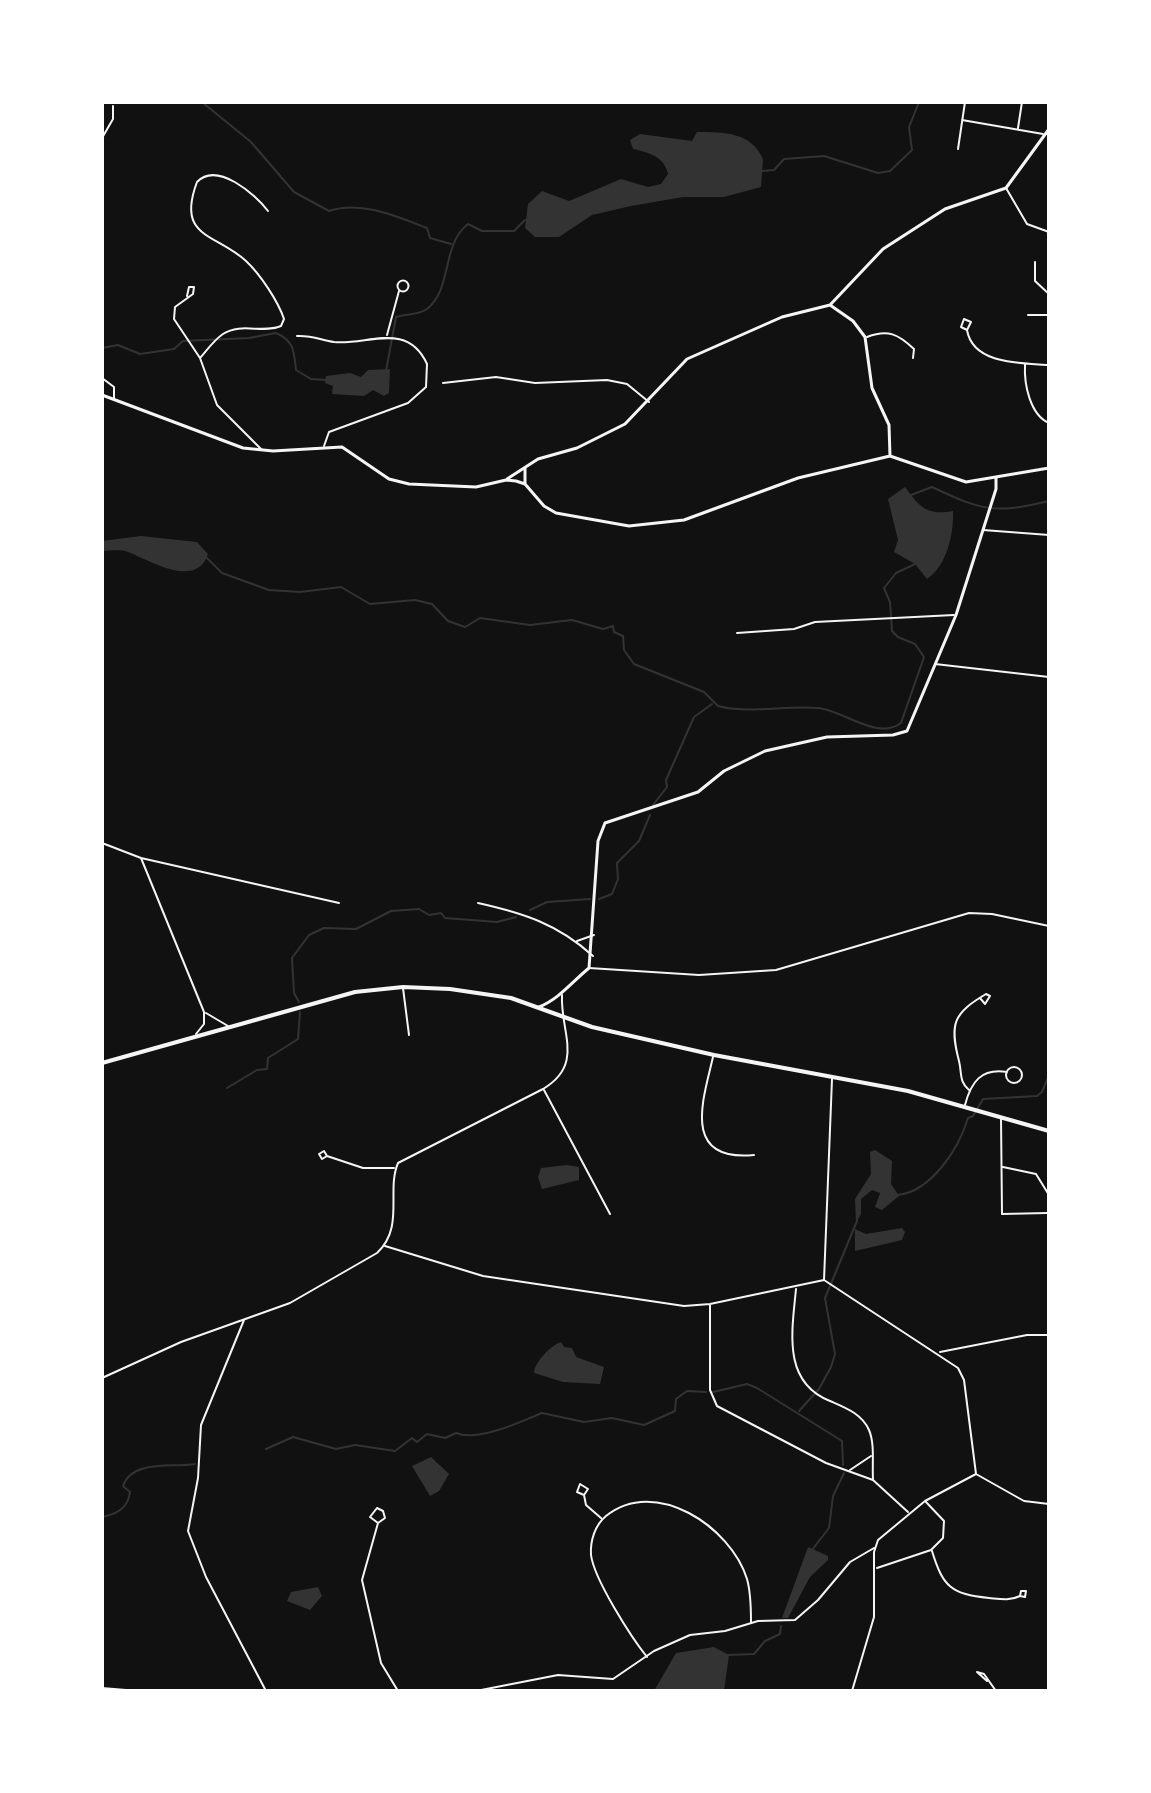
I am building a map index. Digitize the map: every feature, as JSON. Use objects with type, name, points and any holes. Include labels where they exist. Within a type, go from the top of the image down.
[{"type":"main road","points":[[102,1063],[355,992],[403,987],[486,992],[539,1007],[566,1019],[714,1055],[908,1091],[1049,1131]]},
{"type":"street","points":[[958,149],[965,102]]},
{"type":"street","points":[[1018,129],[1022,102]]},
{"type":"street","points":[[102,138],[113,119],[113,106]]},
{"type":"street","points":[[962,120],[1045,134]]},
{"type":"street","points":[[102,395],[218,441],[263,451],[324,446],[349,450],[387,477],[403,484],[476,487],[506,480],[539,458],[572,450],[610,432],[649,402],[687,359],[780,318],[830,305],[883,249],[945,209],[1006,188],[1049,129]]},
{"type":"street","points":[[200,358],[224,333],[238,329],[274,329],[281,326],[284,319],[246,261],[206,237],[194,225],[191,215],[197,182],[207,176],[229,179],[268,211]]},
{"type":"street","points":[[1006,188],[1027,224],[1049,232]]},
{"type":"street","points":[[1035,262],[1035,281],[1049,294]]},
{"type":"street","points":[[387,337],[399,291]]},
{"type":"street","points":[[187,296],[173,313],[200,358],[217,405],[263,451]]},
{"type":"street","points":[[830,305],[853,321],[865,337],[872,388],[891,436],[890,456]]},
{"type":"street","points":[[1028,315],[1049,315]]},
{"type":"street","points":[[967,330],[969,341],[991,357],[1049,365]]},
{"type":"street","points":[[865,337],[885,332],[897,335],[914,349],[913,358]]},
{"type":"street","points":[[297,336],[312,335],[340,342],[387,337],[420,352],[428,370],[426,387],[408,403],[329,432],[324,446]]},
{"type":"street","points":[[1025,363],[1025,386],[1039,415],[1049,423]]},
{"type":"street","points":[[443,383],[496,377],[535,383],[607,380],[627,384],[649,402]]},
{"type":"street","points":[[102,378],[114,387],[114,398]]},
{"type":"street","points":[[506,480],[525,484],[544,506],[556,513],[648,527],[684,520],[798,478],[890,456],[966,482],[1049,468]]},
{"type":"street","points":[[525,468],[525,484]]},
{"type":"street","points":[[539,1007],[562,994],[571,981],[589,968],[593,956],[598,841],[605,823],[698,792],[724,771],[765,751],[827,737],[901,734],[910,726],[956,615],[993,499],[995,476]]},
{"type":"street","points":[[983,530],[1049,535]]},
{"type":"street","points":[[737,633],[891,616],[956,615]]},
{"type":"street","points":[[934,664],[1049,677]]},
{"type":"street","points":[[102,843],[141,858],[339,903]]},
{"type":"street","points":[[141,858],[204,1012],[204,1024],[195,1035]]},
{"type":"street","points":[[478,903],[544,921],[577,941],[593,956]]},
{"type":"street","points":[[589,968],[714,975],[776,970],[969,913],[992,914],[1049,926]]},
{"type":"street","points":[[577,941],[594,935]]},
{"type":"street","points":[[403,987],[409,1035]]},
{"type":"street","points":[[102,1378],[181,1342],[309,1293],[385,1246],[396,1204],[395,1168],[403,1159],[556,1081],[567,1064],[562,994]]},
{"type":"street","points":[[969,1090],[961,1082],[954,1035],[961,1011],[968,1003],[980,998]]},
{"type":"street","points":[[204,1012],[229,1026]]},
{"type":"street","points":[[714,1055],[699,1118],[701,1132],[719,1149],[754,1155]]},
{"type":"street","points":[[964,1107],[973,1081],[985,1073],[1007,1072]]},
{"type":"street","points":[[827,1283],[832,1079]]},
{"type":"street","points":[[543,1089],[610,1214]]},
{"type":"street","points":[[1001,1117],[1002,1214],[1047,1213]]},
{"type":"street","points":[[327,1156],[350,1166],[395,1168]]},
{"type":"street","points":[[1001,1167],[1036,1174],[1049,1195]]},
{"type":"street","points":[[1049,1206],[1049,1223]]},
{"type":"street","points":[[385,1246],[483,1276],[665,1303],[710,1304],[827,1283],[938,1352],[958,1368],[964,1380],[976,1474]]},
{"type":"street","points":[[796,1287],[790,1345],[797,1370],[816,1396],[850,1410],[865,1423],[872,1439],[873,1480]]},
{"type":"street","points":[[710,1304],[710,1390],[717,1406],[873,1480],[909,1513]]},
{"type":"street","points":[[244,1320],[201,1425],[198,1478],[188,1531],[206,1577],[266,1691]]},
{"type":"street","points":[[938,1352],[1027,1335],[1049,1335]]},
{"type":"street","points":[[849,1471],[871,1456]]},
{"type":"street","points":[[476,1691],[558,1675],[613,1679],[690,1635],[725,1631],[751,1623],[795,1620],[810,1609],[850,1562],[874,1548],[882,1536],[909,1513],[976,1474]]},
{"type":"street","points":[[976,1474],[1024,1501],[1049,1504]]},
{"type":"street","points":[[584,1495],[589,1509],[602,1519]]},
{"type":"street","points":[[874,1569],[931,1550],[943,1538],[944,1521],[925,1501]]},
{"type":"street","points":[[647,1657],[592,1561],[591,1543],[602,1519],[620,1507],[646,1502],[669,1505],[691,1514],[716,1534],[743,1570],[751,1623]]},
{"type":"street","points":[[378,1523],[363,1571],[362,1586],[381,1663],[398,1691]]},
{"type":"street","points":[[852,1691],[874,1617],[874,1548]]},
{"type":"street","points":[[931,1550],[939,1575],[957,1592],[1006,1600],[1020,1596]]},
{"type":"street","points":[[987,1681],[996,1691]]},
{"type":"street","points":[[102,1688],[138,1691]]},
{"type":"shaded area","points":[[697,132],[727,133],[751,143],[763,159],[761,187],[724,197],[683,197],[592,215],[559,237],[535,237],[525,228],[528,204],[542,191],[569,201],[621,179],[648,187],[661,184],[668,174],[663,163],[650,154],[633,149],[630,140],[640,134],[692,141]]},
{"type":"shaded area","points":[[390,369],[389,393],[384,396],[373,390],[364,396],[332,394],[333,386],[325,383],[326,376],[350,373],[361,377],[368,370]]},
{"type":"shaded area","points":[[905,487],[930,511],[953,511],[948,548],[940,566],[927,579],[915,564],[894,552],[898,540],[888,499]]},
{"type":"shaded area","points":[[141,536],[197,542],[208,554],[202,565],[183,571],[159,566],[125,551],[102,551],[102,541]]},
{"type":"shaded area","points":[[875,1150],[892,1161],[891,1184],[899,1196],[882,1210],[875,1207],[880,1193],[872,1190],[861,1199],[861,1214],[856,1223],[855,1199],[871,1174],[870,1152]]},
{"type":"shaded area","points":[[579,1167],[579,1180],[542,1189],[538,1177],[541,1168]]},
{"type":"shaded area","points":[[902,1228],[905,1232],[902,1240],[855,1251],[855,1229],[866,1234]]},
{"type":"shaded area","points":[[561,1342],[564,1347],[572,1348],[576,1357],[604,1367],[600,1384],[563,1382],[534,1373],[544,1355]]},
{"type":"shaded area","points":[[431,1457],[449,1474],[439,1491],[430,1496],[412,1466]]},
{"type":"shaded area","points":[[808,1547],[828,1556],[828,1560],[810,1577],[788,1618],[782,1618]]},
{"type":"shaded area","points":[[318,1587],[322,1596],[310,1610],[287,1601],[291,1592]]},
{"type":"shaded area","points":[[714,1647],[729,1655],[724,1691],[654,1691],[676,1653]]},
{"type":"waterway","points":[[202,102],[251,142],[294,192],[329,211],[354,207],[392,215],[427,228],[430,238],[451,244]]},
{"type":"waterway","points":[[762,171],[774,170],[784,159],[824,156],[878,173],[890,171],[912,150],[909,127],[919,102]]},
{"type":"waterway","points":[[386,371],[396,317],[424,311],[435,300],[441,290],[454,243],[468,224],[482,231],[514,231],[525,220]]},
{"type":"waterway","points":[[102,348],[118,345],[140,354],[174,349],[183,341],[249,338],[276,333],[292,347],[296,370],[311,379],[326,380]]},
{"type":"waterway","points":[[911,495],[932,487],[964,501],[1001,509],[1049,501]]},
{"type":"waterway","points":[[206,557],[222,573],[269,590],[300,592],[341,587],[370,604],[415,600],[432,604],[448,621],[465,627],[480,618],[530,625],[572,620],[603,629],[613,626],[614,632],[623,636],[624,650],[634,664],[704,692],[718,706],[742,709],[818,708],[881,729],[901,723],[924,657],[915,644],[892,631],[890,602],[884,588],[896,573],[915,564]]},
{"type":"waterway","points":[[653,805],[667,787],[666,780],[694,717],[712,704]]},
{"type":"waterway","points":[[599,899],[612,894],[618,879],[617,863],[639,841],[650,815]]},
{"type":"waterway","points":[[530,910],[547,902],[590,899]]},
{"type":"waterway","points":[[299,1002],[294,993],[292,958],[309,935],[324,928],[356,929],[391,911],[419,909],[429,915],[441,913],[445,918],[497,922],[516,917]]},
{"type":"waterway","points":[[227,1088],[257,1070],[267,1069],[268,1058],[298,1039],[300,1012]]},
{"type":"waterway","points":[[898,1195],[922,1186],[933,1177],[951,1154],[968,1118],[973,1116],[983,1099],[1037,1096],[1049,1075]]},
{"type":"waterway","points":[[799,1411],[819,1389],[835,1354],[825,1298],[857,1221]]},
{"type":"waterway","points":[[713,1392],[747,1384],[757,1388],[842,1441],[843,1465]]},
{"type":"waterway","points":[[266,1449],[293,1437],[336,1449],[355,1445],[395,1451],[412,1438],[417,1442],[427,1434],[445,1438],[456,1433],[487,1433],[542,1413],[584,1422],[612,1418],[644,1425],[675,1411],[676,1399],[687,1391],[706,1392]]},
{"type":"waterway","points":[[102,1517],[124,1507],[130,1492],[123,1486],[135,1472],[154,1466],[195,1464]]},
{"type":"waterway","points":[[812,1550],[829,1528],[833,1496],[844,1473]]},
{"type":"waterway","points":[[727,1655],[754,1654],[765,1641],[780,1634],[781,1626]]}]
